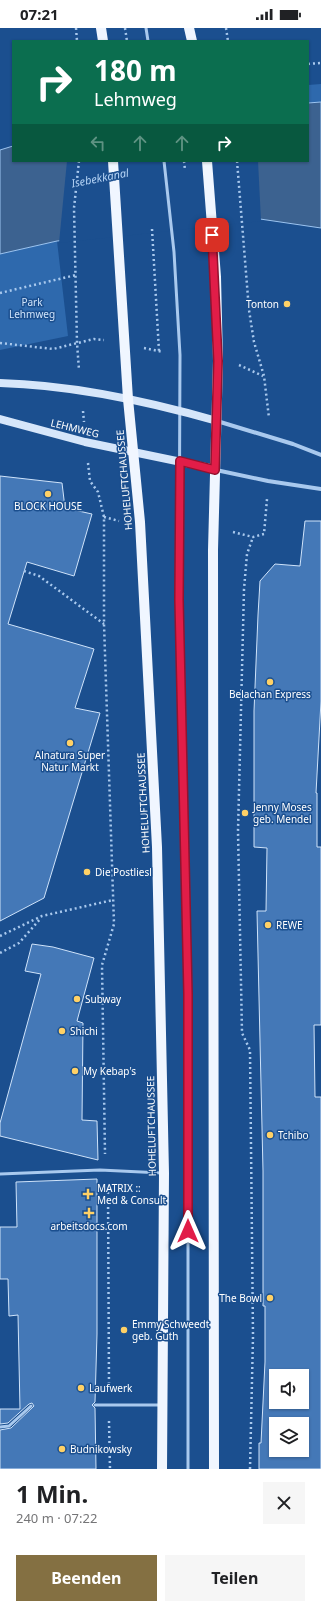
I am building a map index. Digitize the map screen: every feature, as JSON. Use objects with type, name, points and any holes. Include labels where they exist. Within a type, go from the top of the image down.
[{"type":"main road","points":[[101,28],[103,40]]},
{"type":"main road","points":[[189,28],[192,40]]},
{"type":"main road","name":"HOHELUFTCHAUSSEE","points":[[113,162],[128,399],[140,522],[157,847],[164,1173],[164,1405],[162,1469]]},
{"type":"main road","points":[[207,162],[214,250],[218,361],[213,550],[214,1469]]},
{"type":"street","points":[[0,383],[81,390],[128,399],[217,421],[293,444],[321,455]]},
{"type":"street","name":"LEHMWEG","points":[[0,418],[85,442],[134,451],[215,470]]},
{"type":"street","points":[[215,470],[268,481],[321,489]]},
{"type":"lane","points":[[146,28],[148,40]]},
{"type":"lane","points":[[164,162],[174,252],[180,356],[181,411],[179,608],[188,994],[188,1469]]},
{"type":"lane","points":[[0,1174],[108,1170],[164,1173]]},
{"type":"lane","points":[[95,1405],[164,1405]]},
{"type":"lane","points":[[0,1427],[9,1426],[31,1406]]},
{"type":"path","points":[[76,28],[77,40]]},
{"type":"path","points":[[125,28],[127,40]]},
{"type":"path","points":[[226,28],[228,40]]},
{"type":"path","points":[[309,64],[321,63]]},
{"type":"path","points":[[78,361],[74,208],[79,162]]},
{"type":"path","points":[[237,162],[249,310],[254,342],[264,376],[269,416]]},
{"type":"path","points":[[154,253],[159,351]]},
{"type":"path","points":[[0,293],[76,275]]},
{"type":"path","points":[[0,343],[53,349],[94,339]]},
{"type":"path","points":[[153,350],[169,353]]},
{"type":"path","points":[[239,365],[264,376]]},
{"type":"path","points":[[88,464],[90,481],[98,492],[104,517],[104,624],[114,924],[102,965],[104,1146],[108,1170],[110,1469]]},
{"type":"path","points":[[239,533],[253,537],[264,534],[266,509]]},
{"type":"path","points":[[104,517],[123,522]]},
{"type":"path","points":[[250,1469],[253,1336],[250,1050],[242,1033],[238,831],[244,590],[247,554],[253,537]]},
{"type":"path","points":[[24,571],[39,576],[104,624]]},
{"type":"path","points":[[0,936],[42,916],[113,900]]},
{"type":"path","points":[[0,952],[20,943],[42,916]]},
{"type":"green space","points":[[321,84],[321,102],[309,103],[309,85]]},
{"type":"green space","name":"Park Lehmweg","points":[[57,241],[68,336],[0,350],[0,254]]},
{"type":"water","name":"Isebekkanal","points":[[321,102],[321,228],[260,219],[57,241],[0,254],[0,150],[12,146],[12,162],[309,162],[309,103]]},
{"type":"pier","points":[[67,162],[258,162],[261,221],[59,243]]},
{"type":"building","points":[[0,476],[62,483],[65,508],[92,514],[74,576],[27,562],[8,624],[94,649],[75,708],[100,713],[44,898],[0,921]]},
{"type":"building","points":[[305,521],[321,521],[321,701],[316,793],[317,847],[321,847],[321,1025],[314,1025],[315,1097],[321,1097],[321,1469],[259,1469],[259,1443],[261,1443],[265,1362],[265,1306],[263,1306],[263,1171],[257,911],[266,911],[267,848],[254,847],[254,711],[260,581],[275,564],[300,566]]},
{"type":"building","points":[[32,944],[53,947],[94,958],[77,1021],[83,1023],[82,1120],[97,1121],[98,1160],[0,1136],[0,1123],[41,974],[25,971]]},
{"type":"building","points":[[97,1179],[97,1334],[95,1402],[92,1405],[95,1408],[96,1469],[0,1469],[0,1430],[11,1428],[34,1406],[32,1403],[29,1404],[8,1423],[0,1424],[0,1409],[20,1409],[18,1315],[9,1316],[8,1279],[0,1279],[0,1227],[17,1227],[16,1182]]},
{"type":"place","name":"Tonton","points":[[287,304]]},
{"type":"place","name":"BLOCK HOUSE","points":[[48,494]]},
{"type":"place","name":"Belachan Express","points":[[270,682]]},
{"type":"place","name":"Alnatura Super Natur Markt","points":[[70,743]]},
{"type":"place","name":"Jenny Moses geb. Mendel","points":[[245,813]]},
{"type":"place","name":"Die Postliesl","points":[[87,872]]},
{"type":"place","name":"REWE","points":[[268,925]]},
{"type":"place","name":"Subway","points":[[77,999]]},
{"type":"place","name":"Shichi","points":[[62,1031]]},
{"type":"place","name":"My Kebap's","points":[[75,1071]]},
{"type":"place","name":"Tchibo","points":[[270,1135]]},
{"type":"place","name":"MATRIX :: Med & Consult","points":[[88,1194]]},
{"type":"place","name":"arbeitsdocs.com","points":[[89,1213]]},
{"type":"place","name":"The Bowl","points":[[270,1298]]},
{"type":"place","name":"Emmy Schweedt geb. Guth","points":[[124,1330]]},
{"type":"place","name":"Laufwerk","points":[[81,1388]]},
{"type":"place","name":"Budnikowsky","points":[[62,1449]]},
{"type":"route","points":[[188,1231],[188,994],[179,600],[180,461],[215,470],[218,361],[216,277],[212,235]]}]
